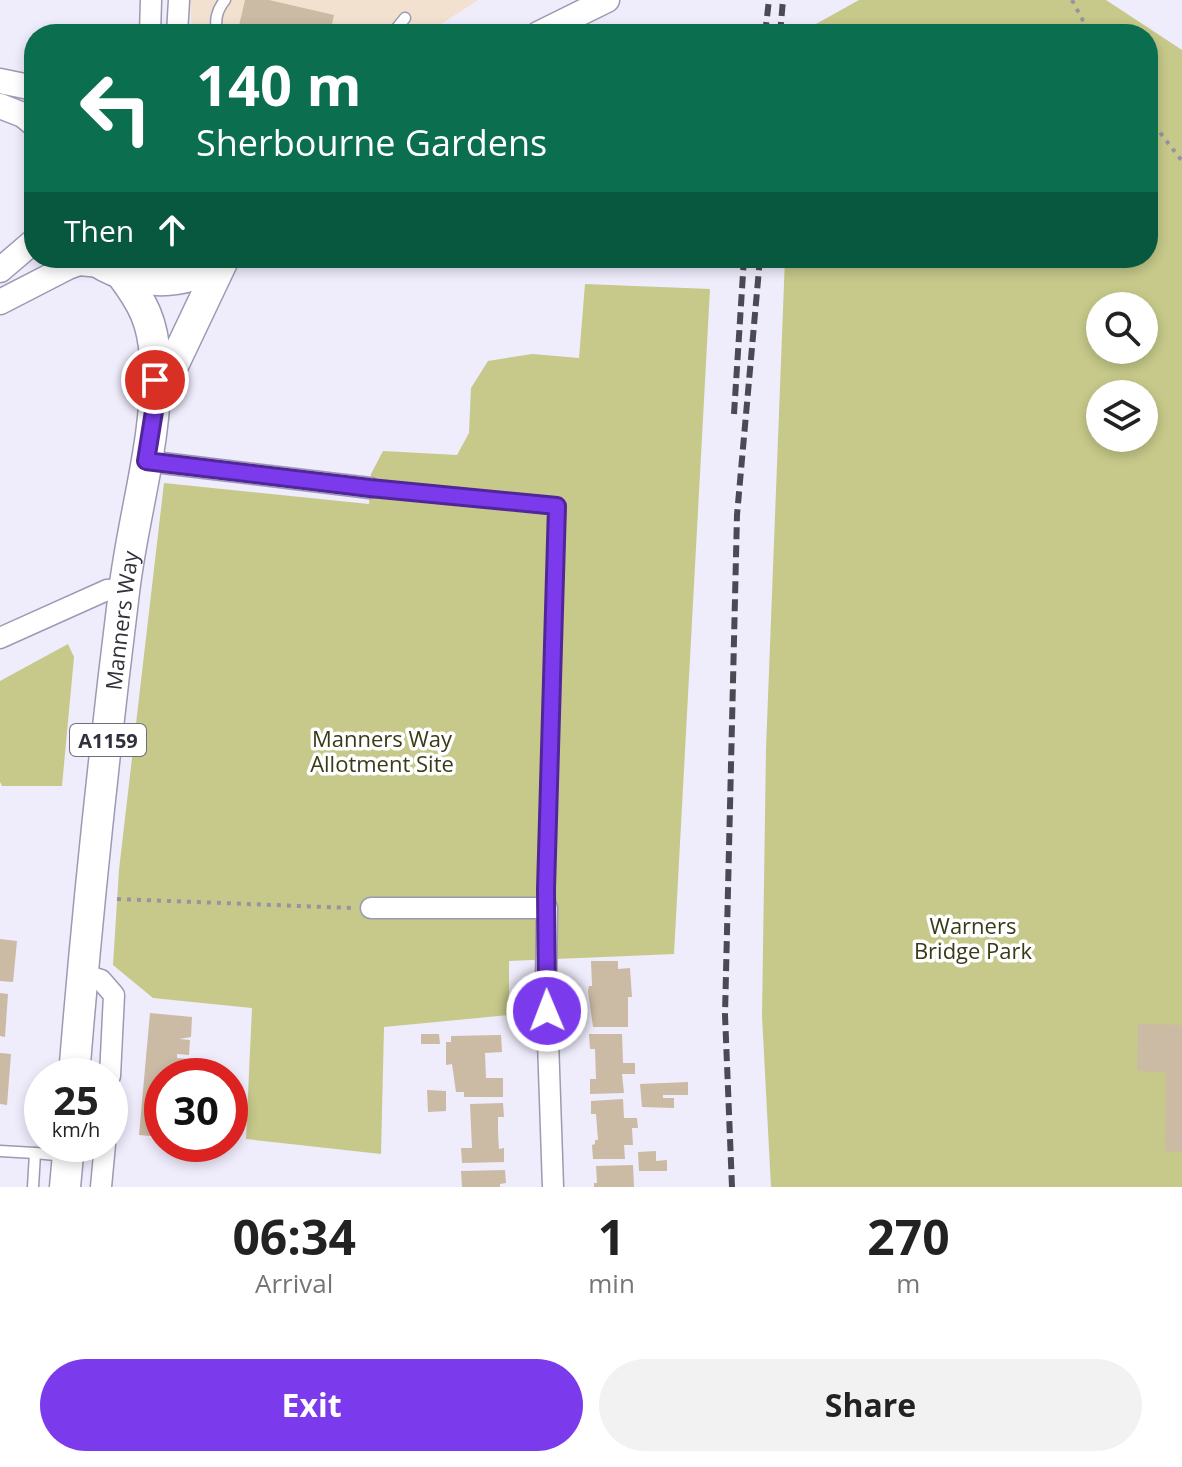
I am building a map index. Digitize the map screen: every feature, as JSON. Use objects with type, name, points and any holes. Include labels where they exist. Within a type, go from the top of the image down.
[{"type":"main road","name":"Manners Way","points":[[75,1058],[124,589],[155,405],[155,355],[149,318],[140,299],[107,268]]},
{"type":"main road","name":"A1159","points":[[111,268],[147,280],[168,280],[196,274],[206,268]]},
{"type":"main road","name":"Manners Way","points":[[155,405],[217,268]]},
{"type":"main road","points":[[65,1187],[67,1162]]},
{"type":"street","points":[[150,24],[151,0]]},
{"type":"street","points":[[178,24],[179,0]]},
{"type":"street","points":[[558,24],[607,0]]},
{"type":"street","points":[[0,81],[24,86]]},
{"type":"street","points":[[0,106],[24,116]]},
{"type":"street","points":[[0,270],[24,250]]},
{"type":"street","points":[[0,302],[66,268]]},
{"type":"street","points":[[146,461],[370,488]]},
{"type":"street","points":[[1,635],[107,590],[124,589]]},
{"type":"street","points":[[371,908],[547,908],[546,982],[553,1187]]},
{"type":"street","points":[[82,974],[101,980],[114,995],[111,1058]]},
{"type":"street","points":[[101,1187],[103,1162]]},
{"type":"lane","points":[[216,24],[219,8],[225,0]]},
{"type":"lane","points":[[370,488],[557,506],[547,908]]},
{"type":"lane","points":[[0,1151],[24,1152]]},
{"type":"lane","points":[[33,1187],[34,1162]]},
{"type":"path","points":[[1072,0],[1085,24]]},
{"type":"path","points":[[1158,130],[1182,161]]},
{"type":"path","points":[[90,898],[371,908]]},
{"type":"shaded area","points":[[190,0],[478,0],[441,24],[191,24]]},
{"type":"green space","name":"Warners Bridge Park","points":[[859,0],[1106,0],[1142,24],[816,24]]},
{"type":"green space","name":"Warners Bridge Park","points":[[1158,34],[1182,50],[1182,1187],[771,1187],[762,1016],[766,749],[785,268],[1158,268]]},
{"type":"green space","name":"Manners Way Allotment Site","points":[[585,284],[710,289],[674,954],[509,961],[509,1015],[384,1027],[381,1154],[248,1139],[252,1008],[153,998],[113,965],[119,870],[164,483],[369,504],[371,474],[383,451],[457,455],[469,433],[471,388],[488,361],[532,354],[579,358]]},
{"type":"green space","points":[[68,644],[74,657],[62,786],[2,786],[0,681]]},
{"type":"building","points":[[245,0],[269,0],[334,15],[332,24],[239,24]]},
{"type":"building","points":[[0,939],[17,941],[13,982],[0,981]]},
{"type":"building","points":[[591,961],[618,961],[618,969],[630,968],[632,997],[628,997],[628,1027],[593,1027],[588,991],[592,986]]},
{"type":"building","points":[[0,993],[8,994],[5,1037],[0,1036]]},
{"type":"building","points":[[150,1013],[192,1017],[191,1037],[179,1039],[190,1040],[189,1055],[146,1058]]},
{"type":"building","points":[[1138,1024],[1182,1025],[1182,1152],[1165,1151],[1166,1072],[1137,1071]]},
{"type":"building","points":[[421,1034],[439,1034],[440,1044],[421,1044]]},
{"type":"building","points":[[589,1034],[622,1034],[623,1063],[635,1063],[635,1074],[622,1074],[624,1093],[590,1094],[590,1079],[596,1079],[595,1049],[590,1049]]},
{"type":"building","points":[[501,1035],[502,1052],[485,1053],[486,1078],[503,1078],[503,1097],[464,1097],[464,1092],[456,1092],[452,1064],[446,1065],[446,1042],[451,1042],[451,1036]]},
{"type":"building","points":[[0,1053],[11,1054],[7,1105],[0,1104]]},
{"type":"building","points":[[144,1080],[144,1135],[139,1135]]},
{"type":"building","points":[[688,1082],[688,1095],[663,1095],[663,1098],[674,1098],[674,1108],[642,1107],[640,1084]]},
{"type":"building","points":[[427,1090],[446,1091],[446,1111],[428,1112]]},
{"type":"building","points":[[623,1099],[624,1118],[637,1118],[638,1128],[632,1128],[633,1145],[624,1145],[625,1159],[593,1159],[592,1145],[598,1140],[596,1114],[591,1114],[591,1101]]},
{"type":"building","points":[[503,1103],[504,1117],[498,1117],[498,1132],[499,1149],[504,1148],[504,1162],[462,1163],[461,1148],[472,1148],[470,1104]]},
{"type":"building","points":[[656,1151],[656,1161],[667,1160],[667,1171],[639,1171],[638,1152]]},
{"type":"building","points":[[633,1165],[634,1187],[594,1187],[597,1183],[596,1166]]},
{"type":"building","points":[[505,1170],[506,1183],[500,1184],[500,1187],[462,1187],[461,1171]]},
{"type":"railway","points":[[766,24],[769,0]]},
{"type":"railway","points":[[781,24],[783,0]]},
{"type":"railway","points":[[734,414],[743,268]]},
{"type":"railway","points":[[732,1187],[725,1015],[737,515],[759,268]]},
{"type":"route","points":[[155,380],[155,405],[146,461],[370,488],[557,506],[546,889],[547,1011]]}]
